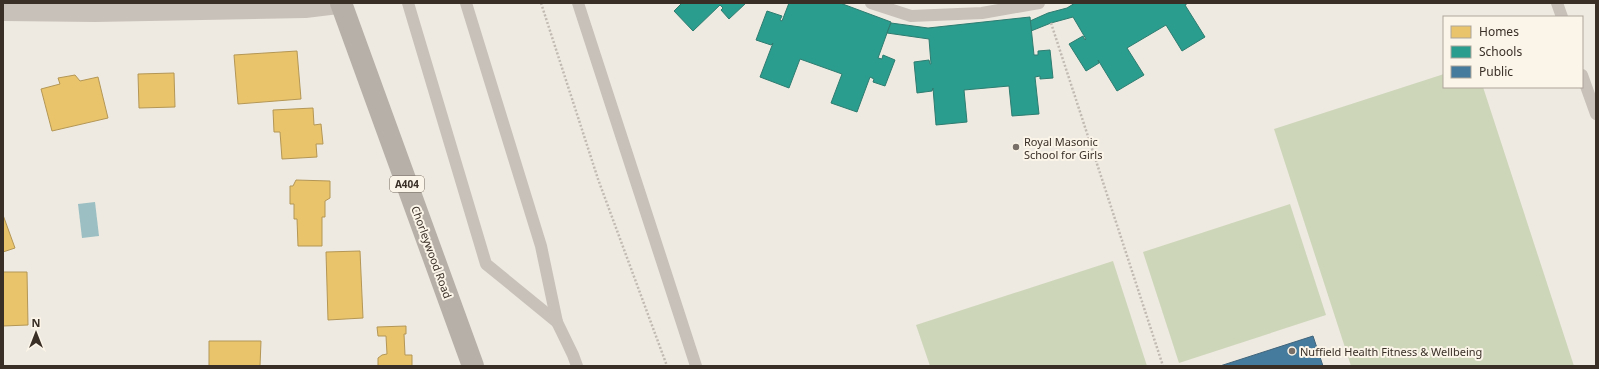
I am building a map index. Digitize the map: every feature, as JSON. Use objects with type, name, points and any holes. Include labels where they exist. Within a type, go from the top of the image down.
[{"type":"main road","name":"Chorleywood Road","points":[[340,3],[473,366]]},
{"type":"street","points":[[3,10],[96,11],[298,7],[340,3]]},
{"type":"lane","points":[[408,3],[486,264],[557,322]]},
{"type":"lane","points":[[466,3],[541,246],[557,322],[573,355],[576,366]]},
{"type":"lane","points":[[578,3],[696,366]]},
{"type":"lane","points":[[871,3],[911,16],[982,13],[1039,3]]},
{"type":"lane","points":[[1556,3],[1562,16]]},
{"type":"lane","points":[[1583,78],[1596,114]]},
{"type":"path","points":[[541,3],[598,179],[667,366]]},
{"type":"path","points":[[1052,23],[1163,366]]},
{"type":"green space","points":[[1443,74],[1443,88],[1483,88],[1574,366],[1351,366],[1274,129]]},
{"type":"green space","points":[[1290,204],[1326,315],[1179,363],[1143,252]]},
{"type":"green space","points":[[1113,261],[1147,366],[930,366],[916,325]]},
{"type":"water","points":[[95,202],[99,236],[82,238],[78,204]]},
{"type":"building: Homes","points":[[297,51],[301,99],[238,104],[234,55]]},
{"type":"building: Homes","points":[[174,73],[175,107],[139,108],[138,74]]},
{"type":"building: Homes","points":[[75,75],[80,81],[98,77],[108,118],[52,131],[41,89],[60,84],[58,78]]},
{"type":"building: Homes","points":[[313,108],[314,125],[321,124],[323,144],[316,144],[317,157],[282,159],[280,132],[274,132],[273,110]]},
{"type":"building: Homes","points":[[296,180],[330,181],[330,198],[325,201],[325,217],[322,217],[322,246],[298,246],[297,219],[294,219],[294,204],[290,204],[290,186],[293,186]]},
{"type":"building: Homes","points":[[3,215],[15,248],[3,252]]},
{"type":"building: Homes","points":[[360,251],[363,318],[328,320],[326,252]]},
{"type":"building: Homes","points":[[3,272],[27,272],[28,325],[3,326]]},
{"type":"building: Homes","points":[[406,326],[406,334],[404,334],[405,355],[412,355],[412,366],[378,366],[378,358],[387,354],[386,336],[378,336],[377,327]]},
{"type":"building: Homes","points":[[209,341],[261,341],[260,366],[209,366]]},
{"type":"building: Schools","points":[[682,3],[746,3],[729,19],[721,10],[723,8],[720,5],[693,31],[674,11]]},
{"type":"building: Schools","points":[[789,3],[840,3],[891,22],[878,58],[882,59],[883,55],[895,60],[885,86],[873,82],[874,79],[870,77],[857,112],[831,103],[842,74],[800,59],[789,88],[760,77],[773,43],[771,45],[756,40],[767,11],[782,16],[780,20],[782,21]]},
{"type":"building: Schools","points":[[1075,3],[1188,3],[1185,5],[1205,37],[1182,51],[1166,25],[1127,48],[1144,75],[1117,91],[1098,60],[1099,63],[1086,71],[1069,44],[1083,36],[1085,40],[1086,39],[1073,17],[1051,23],[1031,31],[1030,21],[1048,13],[1067,8]]},
{"type":"building: Schools","points":[[1030,17],[1034,55],[1038,55],[1038,51],[1050,50],[1053,78],[1040,79],[1040,76],[1035,77],[1039,114],[1012,116],[1009,86],[964,90],[967,122],[936,125],[933,88],[932,91],[917,93],[914,62],[929,60],[931,64],[929,39],[887,33],[891,23],[928,28]]},
{"type":"building: Public","name":"Nuffield Health Fitness & Wellbeing","points":[[1313,336],[1323,366],[1220,366]]},
{"type":"place","name":"Royal Masonic School for Girls","points":[[1016,147]]},
{"type":"place","name":"Nuffield Health Fitness & Wellbeing","points":[[1292,351]]}]
